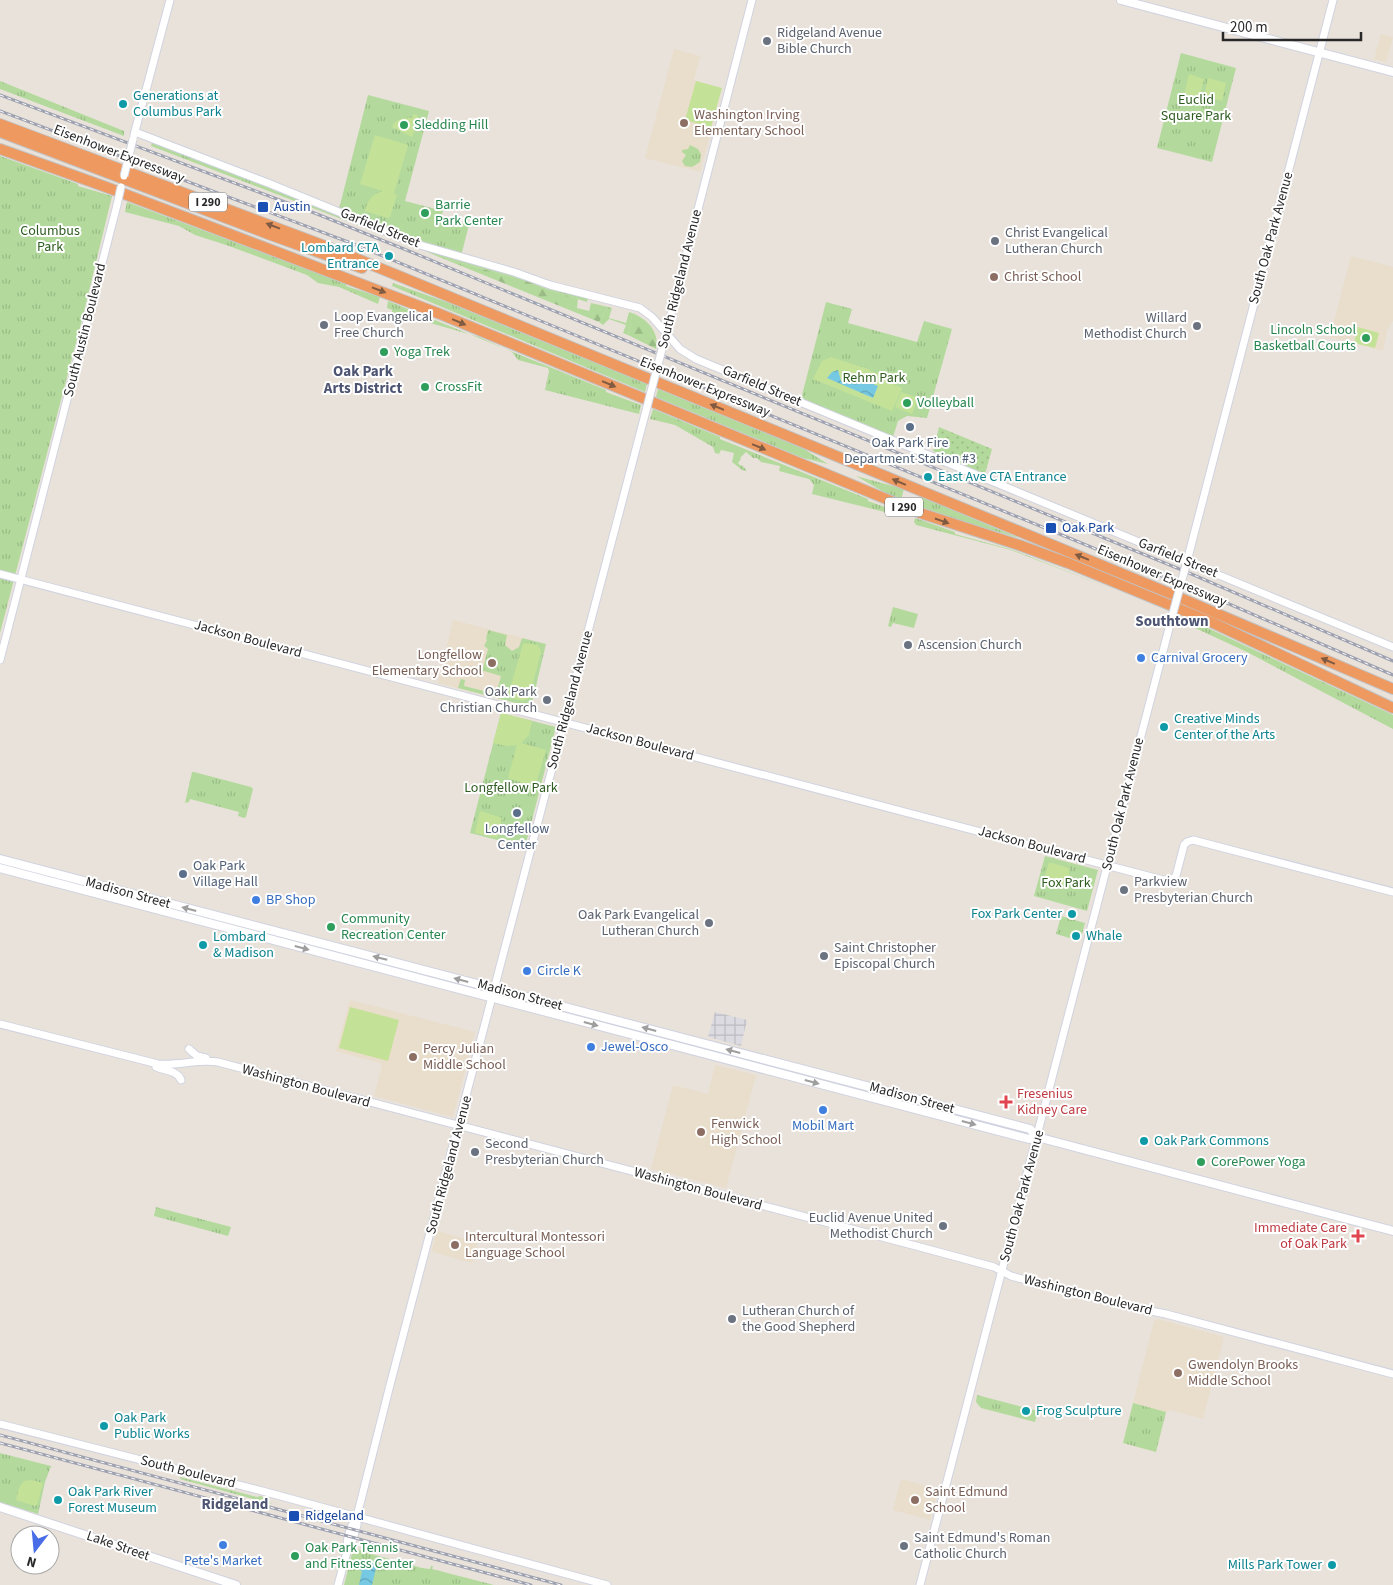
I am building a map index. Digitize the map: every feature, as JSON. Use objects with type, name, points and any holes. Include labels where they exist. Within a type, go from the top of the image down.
[{"type":"highway","name":"Eisenhower Expressway","points":[[0,124],[333,249],[1160,589],[1393,689]]},
{"type":"highway","points":[[0,132],[266,239],[318,261],[344,277]]},
{"type":"highway","points":[[0,139],[385,276],[416,283]]},
{"type":"highway","name":"Eisenhower Expressway","points":[[0,149],[440,314],[920,513],[1068,563],[1211,622],[1393,708]]},
{"type":"main road","points":[[1121,0],[1393,72]]},
{"type":"main road","name":"Madison Street","points":[[0,859],[1030,1129],[1037,1137]]},
{"type":"main road","name":"Madison Street","points":[[0,868],[1028,1139],[1037,1137],[1393,1231]]},
{"type":"main road","name":"Lake Street","points":[[0,1507],[236,1585]]},
{"type":"street","name":"South Austin Boulevard","points":[[0,660],[170,0]]},
{"type":"street","name":"South Ridgeland Avenue","points":[[338,1585],[348,1548],[346,1544],[351,1527],[357,1516],[752,0]]},
{"type":"street","name":"South Oak Park Avenue","points":[[920,1585],[1333,0]]},
{"type":"street","name":"Garfield Street","points":[[134,135],[428,248],[514,272],[550,285],[640,308],[652,317],[680,349],[696,358],[1186,563],[1393,646]]},
{"type":"street","name":"Jackson Boulevard","points":[[0,574],[1163,880],[1172,879],[1176,876],[1183,848],[1187,842],[1196,841],[1393,892]]},
{"type":"street","name":"Washington Boulevard","points":[[0,1024],[147,1062],[168,1065],[203,1060],[218,1062],[994,1267],[1011,1276],[1135,1308],[1166,1314],[1393,1374]]},
{"type":"street","points":[[189,1049],[197,1056],[218,1062]]},
{"type":"street","points":[[147,1062],[159,1069],[173,1072],[180,1076],[181,1080]]},
{"type":"street","name":"South Boulevard","points":[[0,1424],[357,1516],[607,1585]]},
{"type":"shaded area","points":[[1381,34],[1393,37],[1386,62],[1374,59]]},
{"type":"shaded area","name":"Washington Irving Elementary School","points":[[674,49],[700,56],[694,80],[722,88],[700,172],[645,158]]},
{"type":"shaded area","points":[[1351,256],[1393,267],[1393,321],[1387,330],[1383,351],[1330,337]]},
{"type":"shaded area","name":"Longfellow Elementary School","points":[[453,620],[546,644],[531,707],[438,683]]},
{"type":"shaded area","name":"Percy Julian Middle School","points":[[350,1000],[475,1032],[453,1117],[374,1096],[382,1065],[336,1051]]},
{"type":"shaded area","points":[[715,1012],[747,1020],[741,1046],[708,1037]]},
{"type":"shaded area","name":"Fenwick High School","points":[[715,1065],[756,1075],[726,1188],[651,1169],[673,1085],[708,1094]]},
{"type":"shaded area","name":"Intercultural Montessori Language School","points":[[437,1231],[478,1242],[472,1263],[433,1252],[432,1249]]},
{"type":"shaded area","name":"Gwendolyn Brooks Middle School","points":[[1158,1319],[1224,1337],[1203,1419],[1170,1410],[1166,1412],[1156,1452],[1123,1443],[1154,1321]]},
{"type":"shaded area","name":"Saint Edmund School","points":[[901,1479],[938,1489],[930,1520],[893,1510]]},
{"type":"green space","name":"Euclid Square Park","points":[[1181,53],[1236,68],[1212,162],[1157,148]]},
{"type":"green space","points":[[1189,74],[1204,79],[1198,103],[1183,99]]},
{"type":"green space","points":[[1208,78],[1226,83],[1222,101],[1204,96]]},
{"type":"green space","points":[[0,81],[124,131],[124,136],[0,89]]},
{"type":"green space","points":[[696,81],[722,88],[711,127],[685,120]]},
{"type":"green space","points":[[368,95],[429,111],[405,201],[443,211],[441,218],[469,225],[461,256],[405,236],[404,232],[396,232],[339,209]]},
{"type":"green space","name":"Sledding Hill","points":[[414,114],[417,115],[419,120],[412,137],[392,127],[397,121],[411,118]]},
{"type":"green space","points":[[375,135],[408,145],[394,193],[397,195],[390,217],[387,218],[365,211],[371,198],[383,191],[360,184]]},
{"type":"green space","points":[[152,142],[246,177],[391,238],[151,146]]},
{"type":"green space","points":[[690,145],[698,149],[701,154],[700,162],[692,167],[685,166],[682,161],[686,155],[682,150],[688,149]]},
{"type":"green space","name":"Columbus Park","points":[[0,156],[78,184],[78,186],[112,196],[83,316],[0,633]]},
{"type":"green space","points":[[127,202],[346,284],[346,286],[380,297],[378,304],[339,287],[318,283],[307,275],[195,235],[179,226],[125,212]]},
{"type":"green space","points":[[409,244],[588,298],[587,302],[528,281],[439,257]]},
{"type":"green space","points":[[439,257],[528,281],[578,299],[577,308],[589,311],[591,303],[608,307],[599,322]]},
{"type":"green space","points":[[393,283],[449,303],[647,384],[645,392],[392,286]]},
{"type":"green space","points":[[388,301],[469,334],[392,312],[392,310],[387,308]]},
{"type":"green space","name":"Rehm Park","points":[[826,302],[852,309],[848,323],[917,342],[924,321],[952,329],[927,418],[907,416],[898,421],[893,437],[801,399]]},
{"type":"green space","points":[[608,307],[612,308],[609,318],[626,323],[629,312],[640,317],[652,327],[657,343],[632,316],[628,335],[623,333],[626,325],[609,319],[603,325],[599,322]]},
{"type":"green space","points":[[632,315],[657,343],[656,349],[628,335]]},
{"type":"green space","name":"Lincoln School Basketball Courts","points":[[1358,327],[1379,333],[1375,348],[1354,343]]},
{"type":"green space","points":[[469,334],[479,337],[504,348]]},
{"type":"green space","points":[[504,348],[641,405],[639,414],[545,390],[548,368],[518,360],[512,352]]},
{"type":"green space","points":[[831,357],[866,368],[886,377],[885,380],[902,388],[892,411],[813,379],[822,361]]},
{"type":"green space","points":[[658,389],[804,449],[828,464],[803,458],[656,397]]},
{"type":"green space","name":"Volleyball","points":[[901,392],[918,398],[912,414],[895,407]]},
{"type":"green space","points":[[653,409],[903,515],[812,494],[814,485],[809,479],[779,471],[780,466],[761,462],[746,452],[738,463],[747,471],[742,470],[732,462],[734,453],[721,450],[719,454],[715,453],[713,447],[675,425],[650,419]]},
{"type":"green space","points":[[939,427],[992,449],[985,474],[933,451]]},
{"type":"green space","points":[[856,476],[904,489],[901,500],[889,495]]},
{"type":"green space","points":[[920,496],[1019,538],[918,506]]},
{"type":"green space","points":[[915,518],[955,532],[955,534],[1013,550],[1115,590],[1011,550],[916,525],[914,522]]},
{"type":"green space","points":[[893,607],[918,614],[914,628],[893,623],[891,627],[888,626]]},
{"type":"green space","points":[[1180,615],[1393,715],[1393,729],[1247,652],[1180,621]]},
{"type":"green space","points":[[488,630],[507,635],[505,645],[512,651],[519,647],[522,638],[546,644],[531,707],[458,688],[461,679],[465,680],[464,686],[496,694],[501,676],[482,672],[488,649],[484,646]]},
{"type":"green space","points":[[523,644],[538,645],[541,652],[529,698],[523,701],[512,698],[509,692]]},
{"type":"green space","name":"Longfellow Park","points":[[501,713],[556,727],[525,847],[470,833]]},
{"type":"green space","points":[[501,713],[532,721],[529,735],[521,743],[546,750],[535,787],[508,778],[517,745],[506,746],[493,743]]},
{"type":"green space","points":[[192,772],[251,787],[253,789],[246,817],[238,816],[239,812],[190,799],[189,802],[185,803]]},
{"type":"green space","points":[[480,811],[502,818],[497,838],[475,833]]},
{"type":"green space","name":"Fox Park","points":[[1045,856],[1098,870],[1087,911],[1034,896]]},
{"type":"green space","points":[[1049,863],[1069,868],[1069,876],[1063,886],[1052,888],[1042,885]]},
{"type":"green space","points":[[1061,916],[1085,923],[1080,941],[1056,934]]},
{"type":"green space","points":[[350,1007],[399,1020],[388,1061],[339,1048]]},
{"type":"green space","points":[[156,1207],[231,1227],[228,1236],[154,1216]]},
{"type":"green space","points":[[977,1395],[1038,1411],[1035,1422],[981,1408],[976,1402]]},
{"type":"green space","points":[[1133,1403],[1166,1412],[1156,1452],[1123,1443]]},
{"type":"green space","points":[[0,1453],[51,1466],[45,1482],[38,1514],[0,1502]]},
{"type":"green space","points":[[180,1477],[257,1497],[261,1496],[272,1504],[180,1479]]},
{"type":"green space","points":[[32,1480],[43,1483],[37,1505],[35,1506],[16,1500],[19,1488],[24,1481]]},
{"type":"green space","points":[[354,1545],[356,1549],[364,1552],[422,1568],[430,1569],[433,1566],[432,1569],[494,1585],[344,1585]]},
{"type":"water","points":[[838,370],[841,381],[845,373],[878,386],[873,398],[827,378],[832,372]]},
{"type":"water","points":[[361,1560],[377,1564],[372,1585],[359,1585],[362,1571],[358,1569]]},
{"type":"railway","points":[[0,95],[317,214],[404,249],[1189,573],[1393,661]]},
{"type":"railway","points":[[0,111],[351,243],[1220,600],[1393,675]]},
{"type":"railway","points":[[0,1435],[561,1585]]},
{"type":"railway","points":[[0,1443],[531,1585]]},
{"type":"place","name":"Ridgeland Avenue Bible Church","points":[[767,41]]},
{"type":"place","name":"Generations at Columbus Park","points":[[123,104]]},
{"type":"place","name":"Washington Irving Elementary School","points":[[684,123]]},
{"type":"place","name":"Sledding Hill","points":[[404,125]]},
{"type":"place","name":"Austin","points":[[263,207]]},
{"type":"place","name":"Barrie Park Center","points":[[425,213]]},
{"type":"place","name":"Christ Evangelical Lutheran Church","points":[[995,241]]},
{"type":"place","name":"Lombard CTA Entrance","points":[[389,256]]},
{"type":"place","name":"Christ School","points":[[994,277]]},
{"type":"place","name":"Loop Evangelical Free Church","points":[[324,325]]},
{"type":"place","name":"Willard Methodist Church","points":[[1197,326]]},
{"type":"place","name":"Lincoln School Basketball Courts","points":[[1366,338]]},
{"type":"place","name":"Yoga Trek","points":[[384,352]]},
{"type":"place","name":"CrossFit","points":[[425,387]]},
{"type":"place","name":"Volleyball","points":[[907,403]]},
{"type":"place","name":"Oak Park Fire Department Station #3","points":[[910,427]]},
{"type":"place","name":"East Ave CTA Entrance","points":[[928,477]]},
{"type":"place","name":"Oak Park","points":[[1051,528]]},
{"type":"place","name":"Ascension Church","points":[[908,645]]},
{"type":"place","name":"Carnival Grocery","points":[[1141,658]]},
{"type":"place","name":"Longfellow Elementary School","points":[[492,663]]},
{"type":"place","name":"Oak Park Christian Church","points":[[547,700]]},
{"type":"place","name":"Creative Minds Center of the Arts","points":[[1164,727]]},
{"type":"place","name":"Longfellow Center","points":[[517,813]]},
{"type":"place","name":"Oak Park Village Hall","points":[[183,874]]},
{"type":"place","name":"Parkview Presbyterian Church","points":[[1124,890]]},
{"type":"place","name":"BP Shop","points":[[256,900]]},
{"type":"place","name":"Fox Park Center","points":[[1072,914]]},
{"type":"place","name":"Oak Park Evangelical Lutheran Church","points":[[709,923]]},
{"type":"place","name":"Community Recreation Center","points":[[331,927]]},
{"type":"place","name":"Whale","points":[[1076,936]]},
{"type":"place","name":"Lombard & Madison","points":[[203,945]]},
{"type":"place","name":"Saint Christopher Episcopal Church","points":[[824,956]]},
{"type":"place","name":"Circle K","points":[[527,971]]},
{"type":"place","name":"Jewel-Osco","points":[[591,1047]]},
{"type":"place","name":"Percy Julian Middle School","points":[[413,1057]]},
{"type":"place","name":"Fresenius Kidney Care","points":[[1006,1102]]},
{"type":"place","name":"Mobil Mart","points":[[823,1110]]},
{"type":"place","name":"Fenwick High School","points":[[701,1132]]},
{"type":"place","name":"Oak Park Commons","points":[[1144,1141]]},
{"type":"place","name":"Second Presbyterian Church","points":[[475,1152]]},
{"type":"place","name":"CorePower Yoga","points":[[1201,1162]]},
{"type":"place","name":"Euclid Avenue United Methodist Church","points":[[943,1226]]},
{"type":"place","name":"Immediate Care of Oak Park","points":[[1358,1236]]},
{"type":"place","name":"Intercultural Montessori Language School","points":[[455,1245]]},
{"type":"place","name":"Lutheran Church of the Good Shepherd","points":[[732,1319]]},
{"type":"place","name":"Gwendolyn Brooks Middle School","points":[[1178,1373]]},
{"type":"place","name":"Frog Sculpture","points":[[1026,1411]]},
{"type":"place","name":"Oak Park Public Works","points":[[104,1426]]},
{"type":"place","name":"Oak Park River Forest Museum","points":[[58,1500]]},
{"type":"place","name":"Saint Edmund School","points":[[915,1500]]},
{"type":"place","name":"Ridgeland","points":[[294,1516]]},
{"type":"place","name":"Pete's Market","points":[[223,1545]]},
{"type":"place","name":"Saint Edmund's Roman Catholic Church","points":[[904,1546]]},
{"type":"place","name":"Oak Park Tennis and Fitness Center","points":[[295,1556]]},
{"type":"place","name":"Mills Park Tower","points":[[1332,1565]]},
{"type":"district","name":"Oak Park Arts District","points":[[363,380]]},
{"type":"district","name":"Southtown","points":[[1172,621]]},
{"type":"district","name":"Ridgeland","points":[[235,1504]]}]
